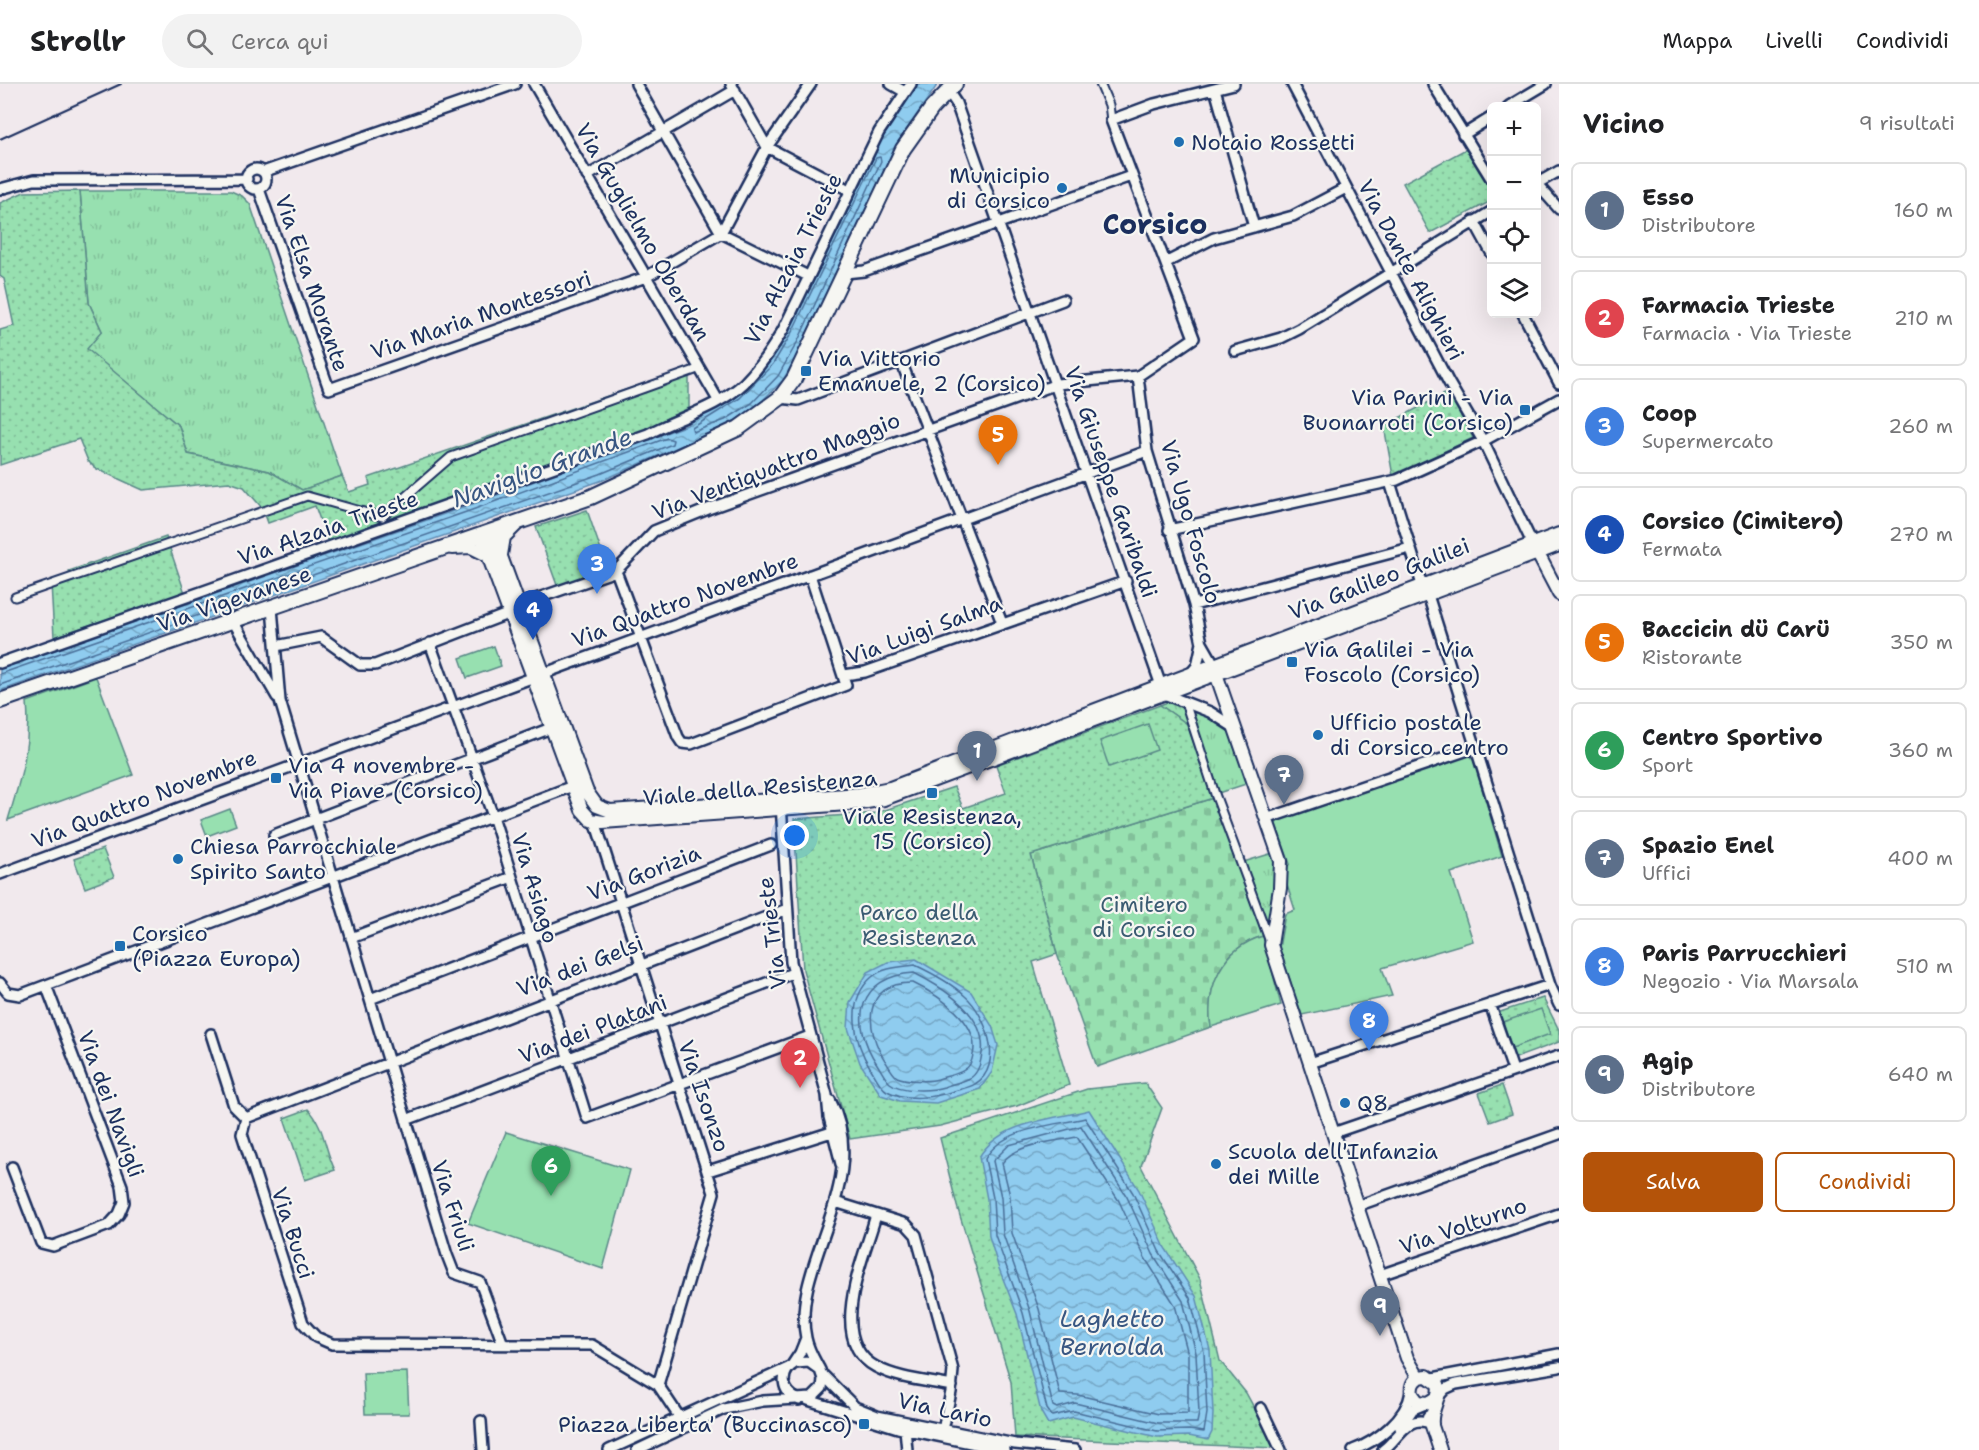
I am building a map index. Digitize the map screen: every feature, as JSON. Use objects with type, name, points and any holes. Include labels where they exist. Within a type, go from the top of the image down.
[{"type":"main road","points":[[780,398],[804,361],[903,149],[922,121],[951,88]]},
{"type":"main road","name":"Via Vigevanese","points":[[0,701],[591,497],[727,434],[780,398]]},
{"type":"street","points":[[263,172],[515,84]]},
{"type":"street","name":"Via Guglielmo Oberdan","points":[[534,84],[718,400]]},
{"type":"street","points":[[636,84],[721,234],[808,276]]},
{"type":"street","points":[[721,234],[767,147],[811,84]]},
{"type":"street","points":[[891,84],[908,88]]},
{"type":"street","points":[[1100,84],[1131,176],[1167,262],[1214,238],[1293,216],[1346,188]]},
{"type":"street","points":[[1111,120],[1154,104],[1234,84]]},
{"type":"street","name":"Via Dante Alighieri","points":[[1292,84],[1483,441],[1535,549]]},
{"type":"street","points":[[1433,84],[1487,174]]},
{"type":"street","points":[[1516,102],[1545,84]]},
{"type":"street","points":[[587,176],[733,87],[767,147],[849,190]]},
{"type":"street","name":"Via Alzaia Trieste","points":[[0,663],[648,434],[718,400],[743,384],[767,357],[879,132],[908,88]]},
{"type":"street","name":"Via Giuseppe Garibaldi","points":[[951,88],[1126,580],[1162,690]]},
{"type":"street","points":[[1215,89],[1254,227]]},
{"type":"street","points":[[1463,135],[1487,120]]},
{"type":"street","points":[[258,169],[263,172],[266,180],[259,189],[250,187],[246,179],[251,171],[258,169]]},
{"type":"street","points":[[1541,182],[1559,171]]},
{"type":"street","points":[[845,273],[864,271],[1131,176]]},
{"type":"street","points":[[0,189],[34,180],[246,179]]},
{"type":"street","name":"Via Elsa Morante","points":[[259,189],[329,389]]},
{"type":"street","points":[[1541,189],[1559,209]]},
{"type":"street","points":[[1235,351],[1242,351],[1290,333],[1487,213]]},
{"type":"street","points":[[1474,221],[1487,246]]},
{"type":"street","name":"Via Maria Montessori","points":[[329,389],[646,277],[721,234]]},
{"type":"street","points":[[853,256],[862,265],[864,271]]},
{"type":"street","name":"Via Ventiquattro Maggio","points":[[276,645],[321,637],[360,665],[368,666],[616,571],[654,531],[1057,384],[1138,376],[1194,338],[1167,262]]},
{"type":"street","points":[[780,398],[798,400],[1063,300]]},
{"type":"street","points":[[1525,318],[1559,383]]},
{"type":"street","points":[[901,361],[1002,623]]},
{"type":"street","points":[[15,597],[307,496],[382,517],[451,457],[695,370]]},
{"type":"street","name":"Via Ugo Foscolo","points":[[1138,376],[1147,452],[1168,530],[1194,605],[1202,643],[1215,669],[1281,866],[1271,945],[1407,1358],[1418,1377]]},
{"type":"street","points":[[1168,530],[1390,482],[1483,441],[1559,399]]},
{"type":"street","name":"Via Quattro Novembre","points":[[0,874],[641,636],[1147,452]]},
{"type":"street","points":[[1390,482],[1550,985],[1559,1005]]},
{"type":"street","points":[[442,549],[471,547],[495,558],[504,537],[519,522]]},
{"type":"street","name":"Viale della Resistenza","points":[[487,534],[578,785],[585,813],[596,821],[781,804],[874,792],[979,759],[1215,669]]},
{"type":"street","name":"Via Galileo Galilei","points":[[1215,669],[1535,549],[1559,534]]},
{"type":"street","name":"Via Galileo Galilei","points":[[1535,549],[1559,546]]},
{"type":"street","points":[[1194,605],[1410,548]]},
{"type":"street","points":[[1535,549],[1559,594]]},
{"type":"street","name":"Via Luigi Salma","points":[[616,571],[678,737],[682,743],[691,744],[846,686],[844,675],[865,672],[1126,580]]},
{"type":"street","points":[[810,575],[844,675]]},
{"type":"street","points":[[272,608],[280,701]]},
{"type":"street","points":[[233,621],[236,630],[280,701]]},
{"type":"street","name":"Via Asiago","points":[[430,643],[493,816],[587,1118],[679,1085]]},
{"type":"street","name":"Via Ugo Foscolo","points":[[1192,672],[1197,666],[1202,643]]},
{"type":"street","name":"Viale della Resistenza","points":[[1162,690],[1192,672],[1215,669]]},
{"type":"street","name":"Viale della Resistenza","points":[[538,675],[551,728],[578,785],[593,803],[610,811],[781,804]]},
{"type":"street","points":[[1162,690],[1210,712],[1235,728]]},
{"type":"street","name":"Via Friuli","points":[[280,701],[297,764],[454,1273],[480,1282],[502,1344]]},
{"type":"street","points":[[1185,702],[1215,794],[1271,945]]},
{"type":"street","points":[[274,835],[551,728]]},
{"type":"street","points":[[1266,819],[1474,748]]},
{"type":"street","points":[[0,983],[8,993],[20,995],[578,785]]},
{"type":"street","name":"Via Trieste","points":[[781,804],[793,973],[827,1095],[835,1111],[841,1164],[835,1202],[807,1301],[806,1338],[800,1353],[790,1367]]},
{"type":"street","name":"Via Isonzo","points":[[596,821],[714,1192],[658,1385]]},
{"type":"street","name":"Via Gorizia","points":[[369,999],[771,845]]},
{"type":"street","points":[[351,938],[512,877]]},
{"type":"street","name":"Via dei Gelsi","points":[[246,1118],[641,963],[787,909]]},
{"type":"street","name":"Via dei Platani","points":[[406,1120],[793,973]]},
{"type":"street","name":"Via dei Navigli","points":[[12,1167],[41,1243],[53,1246],[109,1225],[119,1214],[124,1202],[122,1186],[46,985]]},
{"type":"street","points":[[1311,1064],[1550,985]]},
{"type":"street","points":[[1490,1004],[1513,1070]]},
{"type":"street","points":[[211,1034],[234,1106],[246,1118]]},
{"type":"street","points":[[679,1085],[810,1036]]},
{"type":"street","points":[[1333,1133],[1559,1056]]},
{"type":"street","name":"Via Bucci","points":[[246,1118],[242,1134],[303,1323],[316,1337],[333,1344],[502,1344]]},
{"type":"street","points":[[708,1171],[837,1131]]},
{"type":"street","points":[[1357,1206],[1559,1134]]},
{"type":"street","points":[[835,1202],[906,1224],[916,1235],[950,1356],[952,1386],[943,1430]]},
{"type":"street","name":"Via Volturno","points":[[1380,1275],[1559,1214]]},
{"type":"street","points":[[876,1215],[850,1309],[851,1335],[857,1348],[876,1367],[952,1386]]},
{"type":"street","name":"Via Trieste","points":[[806,1338],[821,1372]]},
{"type":"street","points":[[502,1344],[592,1345],[658,1385],[686,1427]]},
{"type":"street","points":[[1440,1450],[1432,1424],[1412,1384],[1418,1377],[1433,1378],[1559,1354]]},
{"type":"street","points":[[609,1450],[681,1418],[790,1367],[804,1361],[813,1364],[821,1372],[822,1388],[816,1396],[803,1400],[793,1397],[785,1387],[785,1374],[790,1367]]},
{"type":"street","points":[[1353,1450],[1374,1441],[1397,1418],[1419,1401],[1438,1397],[1447,1387],[1559,1367]]},
{"type":"street","name":"Via Lario","points":[[821,1372],[842,1396],[865,1412],[1015,1444],[1075,1450]]},
{"type":"street","points":[[1432,1424],[1432,1411],[1438,1397],[1439,1387],[1433,1378]]},
{"type":"street","name":"Via Lario","points":[[637,1450],[707,1415],[733,1406],[763,1401],[803,1400],[905,1430],[1005,1450]]},
{"type":"street","points":[[1396,1436],[1419,1401]]},
{"type":"street","points":[[1261,1408],[1281,1450]]},
{"type":"street","points":[[481,1421],[483,1450]]},
{"type":"street","points":[[1383,1450],[1404,1426],[1414,1422],[1432,1424]]},
{"type":"street","points":[[905,1430],[907,1450]]},
{"type":"green space","points":[[1466,149],[1487,183],[1487,203],[1430,233],[1403,183]]},
{"type":"green space","points":[[80,191],[231,191],[242,196],[250,204],[342,476],[302,490],[269,471],[188,454],[179,426],[86,349],[102,331],[89,303]]},
{"type":"green space","points":[[80,191],[89,303],[102,331],[87,349],[179,426],[188,454],[269,471],[302,490],[342,476],[349,492],[370,485],[368,478],[689,368],[689,408],[647,430],[328,542],[315,506],[268,523],[263,509],[244,487],[229,482],[143,490],[95,468],[88,461],[79,439],[0,465],[0,330],[14,326],[4,279],[0,276],[0,203],[24,192]]},
{"type":"green space","points":[[1448,392],[1473,438],[1393,476],[1384,426]]},
{"type":"green space","points":[[587,510],[607,568],[558,588],[536,527]]},
{"type":"green space","points":[[166,537],[185,593],[54,637],[51,583],[70,576],[69,571]]},
{"type":"green space","points":[[494,646],[501,666],[467,678],[460,658]]},
{"type":"green space","points":[[96,677],[133,775],[8,820],[21,776],[26,748],[27,702]]},
{"type":"green space","points":[[1173,700],[1212,717],[1235,733],[1249,783],[1212,795],[1187,724],[1160,705]]},
{"type":"green space","name":"Parco della Resistenza","points":[[1160,705],[1187,724],[1213,798],[1031,855],[1057,954],[1033,962],[1069,1085],[1017,1106],[940,1126],[850,1139],[803,970],[794,819],[876,813],[954,787],[963,808],[1006,793],[996,765]]},
{"type":"green space","points":[[1148,724],[1157,750],[1109,767],[1100,741]]},
{"type":"green space","points":[[1472,754],[1502,856],[1451,873],[1473,941],[1382,968],[1392,996],[1302,1015],[1279,948],[1285,914],[1295,910],[1286,882],[1286,867],[1290,864],[1276,824],[1278,820]]},
{"type":"green space","name":"Cimitero di Corsico","points":[[1213,798],[1263,936],[1237,950],[1219,971],[1211,998],[1211,1027],[1097,1067],[1057,954],[1031,855]]},
{"type":"green space","points":[[230,809],[236,825],[207,836],[201,820]]},
{"type":"green space","points":[[103,849],[114,877],[85,888],[74,859]]},
{"type":"green space","points":[[1273,853],[1279,870],[1268,931],[1263,936],[1237,864]]},
{"type":"green space","points":[[1263,936],[1281,1005],[1211,1027],[1211,998],[1219,971],[1237,950]]},
{"type":"green space","points":[[1543,998],[1559,1030],[1559,1042],[1513,1059],[1497,1013]]},
{"type":"green space","points":[[1541,1009],[1550,1034],[1512,1048],[1503,1022]]},
{"type":"green space","name":"Laghetto Bernolda","points":[[1145,1083],[1162,1108],[1141,1166],[1200,1279],[1220,1361],[1246,1393],[1276,1448],[1015,1437],[1011,1382],[957,1206],[940,1138],[1087,1089]]},
{"type":"green space","points":[[1502,1085],[1512,1114],[1490,1122],[1479,1093]]},
{"type":"green space","points":[[308,1109],[318,1123],[335,1170],[305,1180],[284,1118]]},
{"type":"green space","points":[[506,1132],[630,1170],[603,1269],[468,1223]]},
{"type":"green space","points":[[407,1372],[409,1414],[365,1414],[363,1373]]},
{"type":"water","points":[[916,84],[938,84],[895,146],[804,343],[783,380],[756,407],[728,425],[603,480],[0,691],[0,669],[470,505],[687,425],[768,361],[884,131]]},
{"type":"water","points":[[916,959],[971,992],[992,1026],[998,1045],[992,1072],[980,1089],[936,1103],[900,1101],[881,1095],[860,1063],[848,1028],[850,1002],[868,972],[888,962]]},
{"type":"water","name":"Laghetto Bernolda","points":[[1089,1110],[1139,1190],[1165,1248],[1196,1296],[1210,1350],[1213,1413],[1212,1432],[1208,1440],[1189,1436],[1157,1437],[1073,1417],[1048,1424],[1041,1412],[1017,1314],[989,1236],[987,1199],[979,1157],[988,1145],[1013,1129]]},
{"type":"railway","points":[[0,139],[121,84]]},
{"type":"place","name":"Notaio Rossetti","points":[[1179,142]]},
{"type":"place","name":"Municipio di Corsico","points":[[1062,188]]},
{"type":"place","name":"Via Vittorio Emanuele, 2 (Corsico)","points":[[806,371]]},
{"type":"place","name":"Via Parini - Via Buonarroti (Corsico)","points":[[1525,410]]},
{"type":"place","name":"Baccicin dü Carü","points":[[998,465]]},
{"type":"place","name":"Coop","points":[[597,594]]},
{"type":"place","name":"Corsico (Cimitero)","points":[[533,640]]},
{"type":"place","name":"Via Galilei - Via Foscolo (Corsico)","points":[[1292,662]]},
{"type":"place","name":"Ufficio postale di Corsico centro","points":[[1318,735]]},
{"type":"place","name":"Via 4 novembre - Via Piave (Corsico)","points":[[276,778]]},
{"type":"place","name":"Esso","points":[[977,781]]},
{"type":"place","name":"Viale Resistenza, 15 (Corsico)","points":[[932,793]]},
{"type":"place","name":"Spazio Enel","points":[[1284,805]]},
{"type":"place","name":"Chiesa Parrocchiale Spirito Santo","points":[[178,859]]},
{"type":"place","name":"Corsico (Piazza Europa)","points":[[120,946]]},
{"type":"place","name":"Paris Parrucchieri","points":[[1369,1051]]},
{"type":"place","name":"Farmacia Trieste","points":[[800,1088]]},
{"type":"place","name":"Q8","points":[[1345,1103]]},
{"type":"place","name":"Scuola dell'Infanzia dei Mille","points":[[1216,1164]]},
{"type":"place","name":"Centro Sportivo","points":[[551,1196]]},
{"type":"place","name":"Agip","points":[[1380,1336]]},
{"type":"place","name":"Piazza Liberta' (Buccinasco)","points":[[864,1424]]},
{"type":"district","name":"Corsico","points":[[1155,224]]},
{"type":"water label","name":"Naviglio Grande","points":[[542,468]]}]
